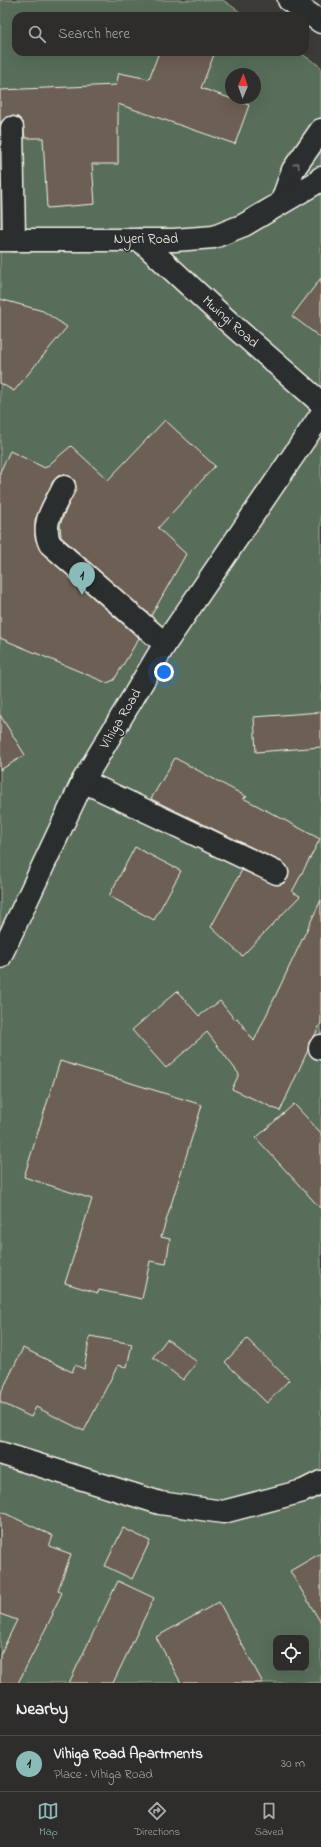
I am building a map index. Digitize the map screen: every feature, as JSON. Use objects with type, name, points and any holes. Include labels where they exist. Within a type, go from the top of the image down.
[{"type":"street","points":[[289,0],[306,12]]},
{"type":"street","points":[[309,14],[321,22]]},
{"type":"street","points":[[7,240],[12,128]]},
{"type":"street","points":[[282,201],[293,170],[321,130]]},
{"type":"street","name":"Nyeri Road","points":[[7,240],[174,240],[214,237],[244,225],[321,178]]},
{"type":"street","name":"Mwingi Road","points":[[140,240],[231,324],[321,403]]},
{"type":"street","name":"Vihiga Road","points":[[0,957],[84,781],[164,644],[321,415]]},
{"type":"street","points":[[64,487],[46,524],[46,536],[50,544],[164,644]]},
{"type":"street","points":[[84,781],[276,873]]},
{"type":"street","points":[[0,1453],[160,1503],[223,1512],[303,1491],[321,1482]]},
{"type":"green space","points":[[0,0],[223,0],[240,12],[12,12],[12,56],[305,56],[321,67],[321,1683],[0,1683]]},
{"type":"building","points":[[158,56],[213,56],[201,88],[225,96],[225,104],[249,105],[235,144],[118,104],[118,164],[92,164],[95,204],[47,208],[43,138],[25,138],[23,122],[18,117],[6,117],[1,122],[0,126],[0,90],[116,85],[119,73],[149,79]]},
{"type":"building","points":[[321,278],[321,338],[292,316]]},
{"type":"building","points":[[0,299],[43,311],[67,327],[14,391],[0,383]]},
{"type":"building","points":[[165,420],[215,466],[158,528],[186,554],[151,616],[61,537],[60,524],[76,487],[75,481],[70,476],[58,476],[53,481],[35,520],[35,538],[42,553],[139,638],[114,680],[107,683],[0,638],[0,472],[10,451],[45,468],[71,446],[108,480]]},
{"type":"building","points":[[321,712],[321,747],[256,752],[254,717]]},
{"type":"building","points":[[0,715],[25,755],[0,770]]},
{"type":"building","points":[[175,758],[247,797],[243,798],[320,839],[292,892],[300,896],[242,956],[211,927],[242,870],[278,885],[284,883],[288,878],[289,872],[287,866],[282,862],[151,799]]},
{"type":"building","points":[[135,847],[181,871],[154,920],[109,896]]},
{"type":"building","points":[[321,900],[321,1023],[315,1035],[309,1042],[308,1050],[280,1111],[232,1089],[239,1074],[207,1032],[166,1068],[132,1030],[177,991],[199,1016],[220,1001],[235,1020],[237,1018],[254,1041]]},
{"type":"building","points":[[60,1061],[202,1105],[161,1237],[170,1239],[166,1264],[150,1261],[142,1299],[99,1290],[98,1293],[65,1283],[92,1199],[24,1177]]},
{"type":"building","points":[[294,1104],[321,1133],[321,1209],[256,1138]]},
{"type":"building","points":[[90,1336],[132,1344],[127,1367],[118,1365],[84,1431],[36,1407],[31,1417],[0,1402],[0,1395],[23,1348],[72,1372],[75,1365],[84,1369]]},
{"type":"building","points":[[167,1339],[197,1362],[183,1380],[153,1357]]},
{"type":"building","points":[[247,1339],[289,1380],[267,1403],[225,1362]]},
{"type":"building","points":[[0,1511],[53,1536],[49,1546],[71,1554],[58,1590],[62,1593],[18,1683],[0,1683],[0,1655],[17,1620],[0,1614]]},
{"type":"building","points":[[123,1528],[150,1541],[132,1579],[105,1566]]},
{"type":"building","points":[[321,1553],[321,1623],[290,1571]]},
{"type":"building","points":[[118,1581],[154,1598],[113,1683],[69,1683]]},
{"type":"building","points":[[219,1602],[263,1683],[181,1683],[156,1637]]},
{"type":"place","name":"Vihiga Road Apartments","points":[[82,595]]}]
